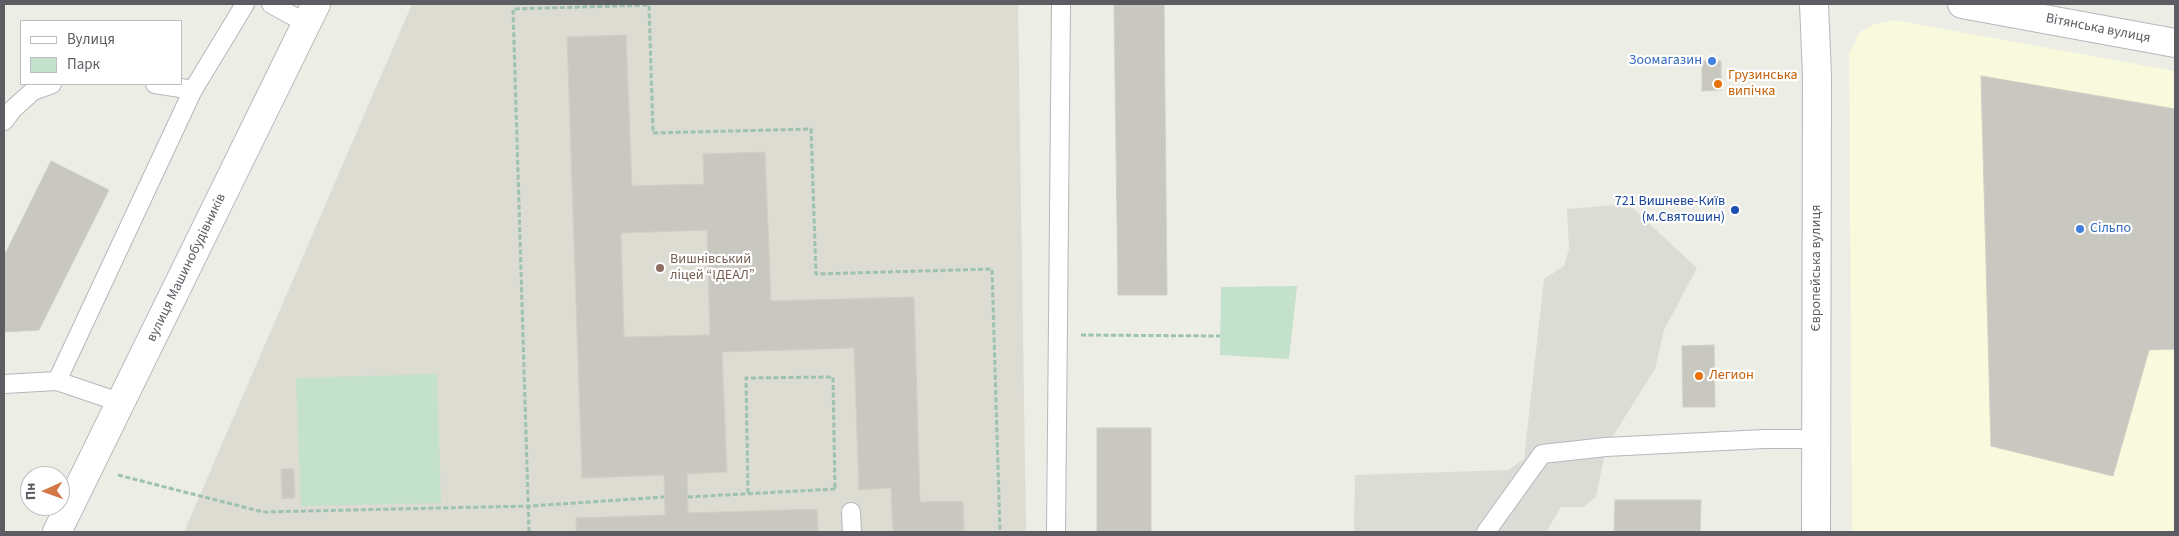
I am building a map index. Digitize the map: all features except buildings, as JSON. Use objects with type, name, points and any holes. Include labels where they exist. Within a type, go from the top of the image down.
[{"type":"street","name":"Європейська вулиця","points":[[1814,4],[1817,76],[1816,532]]},
{"type":"street","name":"Вітянська вулиця","points":[[1962,4],[2175,43]]},
{"type":"street","name":"вулиця Машинобудівників","points":[[57,532],[122,403],[311,14]]},
{"type":"lane","points":[[57,381],[193,90],[245,4]]},
{"type":"lane","points":[[271,4],[311,14]]},
{"type":"lane","points":[[1056,532],[1061,4]]},
{"type":"lane","points":[[4,121],[13,109],[33,91],[49,85]]},
{"type":"lane","points":[[161,85],[193,90]]},
{"type":"lane","points":[[4,384],[57,381],[122,403]]},
{"type":"lane","points":[[1486,532],[1542,454],[1606,447],[1764,439],[1816,439]]},
{"type":"lane","points":[[851,512],[852,532]]},
{"type":"path","points":[[530,532],[513,9],[649,5],[653,134],[811,129],[816,274],[992,269],[1000,532]]},
{"type":"path","points":[[1058,334],[1220,336]]},
{"type":"path","points":[[748,494],[746,378],[833,377],[835,489],[851,512]]},
{"type":"path","points":[[116,474],[263,512],[528,506],[664,497]]},
{"type":"path","points":[[688,497],[835,489]]},
{"type":"shaded area","name":"Вишнівський ліцей “ІДЕАЛ”","points":[[412,4],[1018,4],[1026,532],[184,532]]},
{"type":"shaded area","points":[[1894,20],[2175,71],[2175,532],[1852,532],[1849,54],[1860,32],[1875,24]]},
{"type":"shaded area","points":[[1628,204],[1697,268],[1664,330],[1655,369],[1606,447],[1596,497],[1583,507],[1561,507],[1546,532],[1354,532],[1355,475],[1508,470],[1524,459],[1544,279],[1564,266],[1569,249],[1567,209]]},
{"type":"green space","points":[[1297,286],[1289,359],[1220,355],[1221,287]]},
{"type":"green space","points":[[437,374],[441,503],[301,506],[296,378]]},
{"type":"place","name":"Зоомагазин","points":[[1712,61]]},
{"type":"place","name":"Грузинська випічка","points":[[1718,84]]},
{"type":"place","name":"721 Вишневе-Київ (м.Святошин)","points":[[1735,210]]},
{"type":"place","name":"Сільпо","points":[[2080,229]]},
{"type":"place","name":"Вишнівський ліцей “ІДЕАЛ”","points":[[660,268]]},
{"type":"place","name":"Легион","points":[[1699,376]]}]
